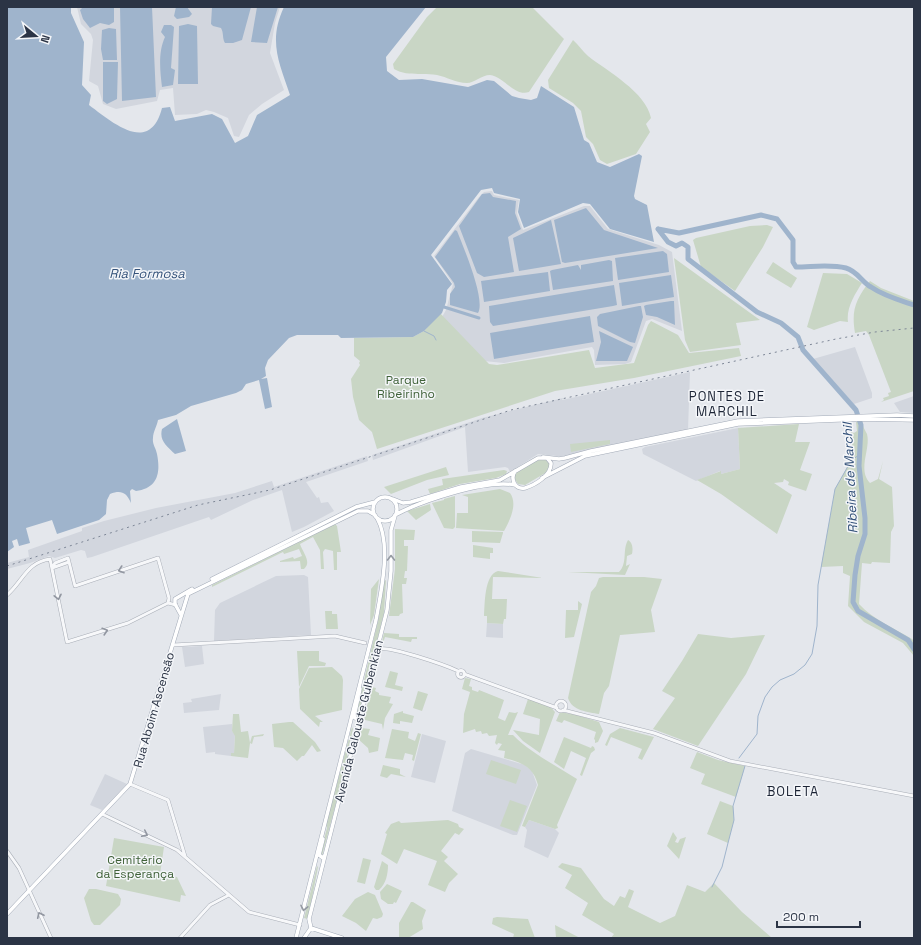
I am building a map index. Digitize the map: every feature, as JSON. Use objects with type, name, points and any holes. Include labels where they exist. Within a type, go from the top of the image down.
[{"type":"main road","points":[[181,617],[174,600],[178,596],[356,507],[375,502],[383,497],[403,502],[412,502],[467,486],[500,480],[538,458],[565,458],[591,451],[738,421],[914,416]]},
{"type":"main road","points":[[176,606],[181,607],[185,604],[188,594],[363,509],[388,520],[410,506],[456,492],[504,483],[525,488],[585,456],[738,424],[854,418]]},
{"type":"main road","points":[[863,418],[914,420]]},
{"type":"main road","points":[[542,478],[549,473],[551,468],[550,461],[543,457]]},
{"type":"main road","points":[[515,471],[512,479],[515,485]]},
{"type":"main road","points":[[393,499],[397,506],[395,516]]},
{"type":"main road","points":[[375,502],[373,509],[376,516]]},
{"type":"main road","name":"Avenida Calouste Gulbenkian","points":[[296,938],[371,641],[382,586],[384,553],[382,528],[376,516]]},
{"type":"main road","name":"Avenida Calouste Gulbenkian","points":[[308,922],[387,610],[391,571],[391,530],[395,516]]},
{"type":"main road","points":[[384,553],[386,558],[385,574],[388,575],[391,571]]},
{"type":"main road","points":[[382,586],[384,580],[388,580],[385,606],[387,610]]},
{"type":"main road","points":[[178,596],[184,598],[185,604]]},
{"type":"main road","name":"Rua Aboim Ascensão","points":[[7,914],[130,784],[185,604]]},
{"type":"main road","points":[[360,683],[360,692],[354,717],[358,720],[360,718]]},
{"type":"main road","points":[[348,729],[352,725],[355,726],[349,750],[351,755]]},
{"type":"main road","points":[[324,826],[325,832],[319,855],[323,858],[325,855]]},
{"type":"main road","points":[[313,869],[319,865],[314,898]]},
{"type":"main road","points":[[306,932],[300,926],[308,922],[311,928],[342,938]]},
{"type":"main road","points":[[304,938],[306,932],[311,928]]},
{"type":"street","points":[[69,560],[75,586],[158,558],[168,596],[168,603]]},
{"type":"street","points":[[7,595],[21,582],[31,566],[50,559],[58,562],[69,560]]},
{"type":"street","points":[[50,559],[67,642],[124,624],[168,603],[176,606]]},
{"type":"street","points":[[52,568],[69,560]]},
{"type":"street","points":[[52,568],[58,562]]},
{"type":"street","points":[[168,596],[172,598],[178,596]]},
{"type":"street","points":[[173,645],[335,636],[365,643],[371,641]]},
{"type":"street","points":[[175,638],[176,643],[181,644]]},
{"type":"street","points":[[365,643],[369,647]]},
{"type":"street","points":[[379,643],[386,648],[426,659],[458,671],[463,671],[464,674],[557,708],[654,733],[730,760],[914,796]]},
{"type":"street","points":[[377,649],[386,648]]},
{"type":"street","points":[[458,671],[457,674],[459,677],[462,677],[464,674]]},
{"type":"street","points":[[548,704],[563,701],[568,707],[582,714]]},
{"type":"street","points":[[557,708],[558,702]]},
{"type":"street","points":[[563,710],[566,708],[566,704]]},
{"type":"street","points":[[130,784],[168,800],[182,846],[188,860]]},
{"type":"street","points":[[102,814],[177,850],[253,914],[300,926]]},
{"type":"street","points":[[177,850],[182,846]]},
{"type":"street","points":[[7,851],[18,868],[51,938]]},
{"type":"street","points":[[180,938],[210,905],[229,895]]},
{"type":"shaded area","points":[[77,7],[280,7],[275,23],[270,53],[284,90],[262,104],[249,115],[239,137],[234,136],[228,118],[214,112],[206,110],[197,114],[175,115],[173,88],[160,90],[157,101],[116,109],[103,104],[98,86],[89,81],[93,40],[91,34],[81,24]]},
{"type":"shaded area","points":[[492,191],[494,195],[519,200],[517,213],[523,230],[584,206],[590,206],[608,229],[659,245],[672,252],[682,331],[652,319],[646,321],[631,362],[625,364],[595,365],[594,350],[592,347],[504,363],[484,361],[438,324],[446,310],[453,284],[434,256],[479,197],[484,192]]},
{"type":"shaded area","points":[[855,347],[872,393],[872,398],[854,404],[813,359]]},
{"type":"shaded area","points":[[690,372],[688,430],[566,457],[538,454],[510,472],[508,468],[505,467],[468,472],[465,427],[373,460],[372,455],[482,418],[563,398],[562,400]]},
{"type":"shaded area","points":[[914,396],[914,413],[900,412],[894,403]]},
{"type":"shaded area","points":[[738,428],[740,469],[721,474],[720,471],[696,481],[643,454],[642,449],[645,447]]},
{"type":"shaded area","points":[[367,456],[368,461],[306,482],[317,498],[319,497],[321,503],[328,502],[334,511],[292,532],[282,490],[253,500],[211,520],[209,517],[92,557],[87,558],[85,551],[81,550],[55,558],[49,556],[7,569],[7,563],[29,557],[28,550],[82,531],[82,528],[104,521],[156,508],[235,493],[272,481],[274,487]]},
{"type":"shaded area","points":[[304,575],[308,577],[311,635],[214,641],[215,610],[220,603],[276,576]]},
{"type":"shaded area","points":[[487,623],[503,624],[503,638],[486,637]]},
{"type":"shaded area","points":[[202,646],[204,664],[185,667],[182,647]]},
{"type":"shaded area","points":[[221,694],[219,710],[184,713],[183,703],[192,702],[191,699]]},
{"type":"shaded area","points":[[232,724],[232,731],[235,735],[234,753],[231,753],[231,756],[215,754],[215,752],[206,753],[203,727]]},
{"type":"shaded area","points":[[422,734],[446,741],[435,783],[411,777]]},
{"type":"shaded area","points":[[471,749],[525,765],[532,771],[537,785],[517,835],[513,835],[452,811],[465,753]]},
{"type":"shaded area","points":[[105,774],[127,784],[102,810],[90,805]]},
{"type":"shaded area","points":[[529,820],[555,829],[559,833],[548,858],[524,847],[527,830],[525,827]]},
{"type":"green space","points":[[437,7],[532,7],[564,39],[529,92],[524,93],[519,92],[500,79],[490,75],[467,83],[437,75],[410,74],[394,69],[393,64],[427,17]]},
{"type":"green space","points":[[573,40],[588,56],[615,75],[634,91],[648,108],[651,118],[646,124],[650,132],[636,154],[607,164],[600,160],[593,144],[586,137],[581,111],[573,103],[549,88],[548,80]]},
{"type":"green space","points":[[767,225],[773,227],[763,247],[735,291],[701,267],[693,240],[696,238],[750,226]]},
{"type":"green space","points":[[674,258],[760,320],[736,323],[741,345],[690,352],[685,340]]},
{"type":"green space","points":[[773,262],[797,278],[791,288],[766,273]]},
{"type":"green space","points":[[823,273],[847,274],[862,283],[850,306],[848,312],[848,322],[840,321],[814,330],[807,327]]},
{"type":"green space","points":[[870,281],[881,288],[914,301],[914,391],[881,402],[884,400],[883,398],[889,396],[888,393],[891,392],[869,335],[866,331],[855,333],[854,325],[854,311],[858,299]]},
{"type":"green space","name":"Parque Ribeirinho","points":[[440,313],[489,364],[497,365],[589,350],[595,368],[634,363],[648,325],[651,321],[678,335],[689,353],[739,348],[741,356],[634,378],[555,391],[377,449],[372,432],[359,420],[353,397],[351,379],[360,365],[360,361],[354,356],[354,338],[413,337],[424,331]]},
{"type":"green space","points":[[856,422],[862,422],[867,434],[868,440],[864,465],[866,477],[870,483],[878,479],[883,461],[879,479],[892,487],[894,526],[891,532],[890,563],[862,563],[859,604],[878,619],[912,639],[914,641],[914,656],[903,643],[864,622],[848,606],[850,576],[843,573],[843,566],[821,567],[835,489],[851,460],[851,432],[854,433],[857,431]]},
{"type":"green space","points":[[799,424],[795,442],[810,442],[800,470],[812,474],[806,491],[788,485],[789,482],[784,479],[783,482],[774,483],[792,495],[777,534],[721,494],[697,480],[721,471],[721,474],[740,469],[738,428]]},
{"type":"green space","points":[[610,440],[610,444],[571,452],[570,444]]},
{"type":"green space","points":[[545,459],[550,465],[547,472],[525,485],[518,484],[514,478],[518,471],[531,463]]},
{"type":"green space","points":[[446,467],[449,475],[427,480],[391,494],[384,487]]},
{"type":"green space","points":[[504,470],[507,471],[506,474],[496,478],[460,484],[430,494],[428,489],[443,485],[442,479]]},
{"type":"green space","points":[[500,489],[510,493],[513,502],[511,517],[504,531],[456,528],[457,513],[468,513],[468,497],[462,495]]},
{"type":"green space","points":[[455,496],[455,527],[453,529],[444,528],[432,503]]},
{"type":"green space","points":[[430,504],[431,510],[416,520],[407,511]]},
{"type":"green space","points":[[335,524],[337,526],[341,552],[337,552],[337,570],[334,570],[333,551],[325,549],[323,552],[324,569],[321,569],[320,550],[313,537],[300,544],[307,560],[304,569],[301,569],[300,561],[280,562],[293,557],[294,559],[302,556],[299,549],[284,554],[283,552],[212,587],[212,585]]},
{"type":"green space","points":[[395,529],[415,530],[414,540],[404,540],[404,546],[408,546],[407,571],[405,571],[404,578],[407,578],[406,584],[402,584],[403,613],[399,616],[389,616],[395,569]]},
{"type":"green space","points":[[472,531],[503,533],[500,543],[472,542]]},
{"type":"green space","points":[[628,540],[632,544],[632,554],[627,556],[626,566],[630,564],[625,575],[568,572],[619,572],[623,565],[625,548]]},
{"type":"green space","points":[[473,545],[493,548],[493,553],[490,553],[490,559],[473,557]]},
{"type":"green space","points":[[498,571],[543,578],[493,577],[492,599],[507,599],[506,619],[504,619],[503,624],[487,623],[487,616],[484,616],[486,590],[490,578]]},
{"type":"green space","points":[[644,577],[662,579],[651,610],[655,632],[620,635],[609,686],[604,693],[599,714],[585,711],[573,706],[568,698],[591,592],[596,586],[599,578]]},
{"type":"green space","points":[[379,579],[374,615],[370,625],[371,589]]},
{"type":"green space","points":[[386,580],[384,613],[358,717],[356,715],[379,616],[384,581]]},
{"type":"green space","points":[[578,601],[582,604],[574,637],[565,638],[566,610],[578,610]]},
{"type":"green space","points":[[325,611],[332,611],[332,614],[337,614],[338,629],[326,629]]},
{"type":"green space","points":[[384,633],[399,634],[399,637],[417,637],[417,639],[412,639],[411,642],[385,637],[383,643]]},
{"type":"green space","points":[[698,634],[731,638],[765,635],[746,674],[698,746],[653,729],[675,698],[662,691]]},
{"type":"green space","points":[[297,651],[319,651],[319,661],[326,663],[325,666],[309,666],[299,687]]},
{"type":"green space","points":[[332,667],[342,676],[343,680],[342,710],[315,716],[323,722],[320,722],[319,727],[300,709],[299,689],[309,668]]},
{"type":"green space","points":[[390,671],[398,673],[395,685],[403,687],[402,691],[385,687]]},
{"type":"green space","points":[[465,678],[471,679],[469,686],[472,687],[472,690],[478,692],[479,690],[504,700],[498,718],[505,721],[509,712],[518,712],[508,735],[513,735],[535,753],[577,779],[557,825],[558,828],[555,829],[529,820],[525,827],[522,826],[538,785],[533,773],[526,766],[504,758],[505,751],[498,750],[502,744],[498,743],[497,745],[495,743],[497,735],[489,736],[487,733],[482,734],[481,731],[476,732],[475,729],[463,733],[464,714],[470,692],[462,689]]},
{"type":"green space","points":[[372,687],[376,688],[375,691],[379,693],[379,695],[391,697],[389,703],[393,704],[385,718],[383,730],[382,724],[365,720],[364,717]]},
{"type":"green space","points":[[418,691],[428,694],[422,711],[413,708]]},
{"type":"green space","points":[[528,699],[546,705],[555,712],[540,753],[523,741],[513,730],[539,735],[540,719],[523,714]]},
{"type":"green space","points":[[403,711],[403,713],[414,716],[412,723],[400,721],[400,724],[393,723],[394,714]]},
{"type":"green space","points":[[560,712],[577,715],[599,722],[603,731],[598,742],[595,743],[594,739],[596,732],[564,720],[562,723],[556,721]]},
{"type":"green space","points":[[233,714],[239,714],[241,732],[248,731],[250,743],[248,758],[231,756],[231,753],[234,753],[235,736],[232,731]]},
{"type":"green space","points":[[293,722],[315,742],[321,751],[317,752],[312,745],[304,756],[297,761],[283,748],[274,747],[272,724]]},
{"type":"green space","points":[[352,727],[353,729],[347,754],[348,758],[322,856],[320,854],[327,828],[326,824]]},
{"type":"green space","points":[[361,728],[370,729],[368,735],[380,738],[378,751],[369,753],[368,748],[358,739]]},
{"type":"green space","points":[[620,728],[654,737],[642,760],[638,758],[642,749],[611,737],[607,746],[605,745],[610,734]]},
{"type":"green space","points":[[392,729],[409,732],[408,738],[415,741],[418,733],[421,734],[414,761],[412,760],[413,755],[405,753],[403,760],[385,758]]},
{"type":"green space","points":[[264,734],[263,736],[254,737],[252,744],[250,743],[252,736]]},
{"type":"green space","points":[[564,737],[591,748],[592,746],[594,747],[595,750],[591,753],[582,776],[580,775],[586,758],[571,751],[564,769],[554,762]]},
{"type":"green space","points":[[697,752],[718,760],[745,766],[736,797],[701,784],[705,774],[690,768]]},
{"type":"green space","points":[[491,760],[521,770],[516,784],[486,774]]},
{"type":"green space","points":[[383,765],[400,769],[400,774],[406,777],[391,774],[387,778],[380,776]]},
{"type":"green space","points":[[510,800],[527,806],[517,832],[500,826]]},
{"type":"green space","points":[[720,801],[733,806],[734,820],[728,843],[707,834]]},
{"type":"green space","points":[[448,820],[458,824],[459,827],[464,829],[459,835],[455,833],[441,851],[448,857],[444,861],[458,874],[449,883],[445,892],[428,885],[437,861],[404,849],[397,864],[381,854],[387,834],[385,833],[391,824],[399,821],[401,823]]},
{"type":"green space","points":[[673,832],[677,838],[675,842],[678,843],[680,839],[686,837],[679,859],[667,846]]},
{"type":"green space","name":"Cemitério da Esperança","points":[[114,838],[164,847],[160,874],[177,877],[186,896],[181,895],[180,902],[106,886]]},
{"type":"green space","points":[[363,858],[371,860],[365,884],[357,882]]},
{"type":"green space","points":[[382,861],[388,865],[387,875],[381,888],[376,890],[374,887]]},
{"type":"green space","points":[[562,863],[581,868],[604,899],[614,906],[620,896],[625,898],[629,889],[634,891],[628,907],[660,923],[675,916],[687,885],[705,892],[714,883],[742,912],[772,938],[611,938],[614,934],[582,915],[588,903],[565,888],[572,875],[558,867]]},
{"type":"green space","points":[[317,866],[318,867],[308,919],[304,918]]},
{"type":"green space","points":[[387,884],[402,891],[396,903],[394,902],[393,904],[388,904],[381,899],[380,892]]},
{"type":"green space","points":[[89,889],[118,894],[121,899],[120,905],[100,925],[94,925],[91,921],[84,898]]},
{"type":"green space","points":[[368,892],[375,895],[383,914],[382,917],[377,919],[373,918],[366,931],[356,923],[342,916],[355,899]]},
{"type":"green space","points":[[411,902],[426,910],[422,921],[423,929],[408,938],[399,938],[399,923]]},
{"type":"green space","points":[[493,918],[528,919],[535,938],[513,938],[514,934],[492,924]]},
{"type":"green space","points":[[555,925],[580,938],[556,938]]},
{"type":"water","name":"Ria Formosa","points":[[7,7],[71,7],[71,13],[84,42],[82,85],[91,95],[89,105],[119,126],[130,131],[140,132],[149,130],[156,122],[162,108],[170,107],[175,121],[212,114],[222,119],[235,143],[248,136],[257,115],[290,95],[279,62],[276,41],[279,19],[284,7],[426,7],[386,57],[387,71],[399,80],[422,79],[468,87],[487,80],[494,81],[512,96],[531,100],[537,98],[541,86],[574,107],[584,140],[589,143],[597,162],[610,167],[639,154],[642,156],[634,196],[635,199],[647,205],[654,242],[610,229],[590,204],[583,203],[524,228],[518,212],[520,199],[494,193],[492,188],[481,190],[431,255],[452,284],[447,290],[446,302],[442,313],[424,331],[413,337],[341,338],[338,335],[297,335],[289,338],[268,360],[265,368],[266,376],[261,379],[267,378],[272,407],[265,409],[259,380],[246,384],[242,390],[236,393],[191,406],[176,415],[158,420],[153,440],[158,461],[158,474],[156,479],[149,487],[136,491],[132,489],[130,491],[131,503],[127,496],[123,493],[117,492],[110,494],[107,500],[106,514],[99,520],[57,534],[52,520],[26,528],[30,543],[19,546],[17,539],[12,541],[14,547],[7,552]]},
{"type":"water","points":[[83,7],[114,7],[114,22],[109,25],[100,23],[90,28],[83,19],[80,10]]},
{"type":"water","points":[[120,7],[152,7],[156,97],[122,101]]},
{"type":"water","points":[[176,7],[187,7],[192,14],[189,17],[177,19],[174,16]]},
{"type":"water","points":[[212,7],[251,7],[242,40],[233,43],[225,43],[221,28],[211,24]]},
{"type":"water","points":[[257,7],[278,7],[267,43],[251,42]]},
{"type":"water","points":[[188,24],[197,26],[198,84],[178,84],[179,26]]},
{"type":"water","points":[[164,25],[171,25],[174,27],[171,68],[175,70],[173,85],[162,87],[160,55],[165,37],[161,32]]},
{"type":"water","points":[[109,28],[116,29],[117,60],[103,60],[101,49],[102,30]]},
{"type":"water","points":[[103,62],[118,62],[117,99],[107,104],[103,101]]},
{"type":"water","points":[[490,193],[493,197],[516,201],[515,213],[521,229],[508,237],[514,272],[484,277],[477,273],[459,226],[482,194]]},
{"type":"water","points":[[586,208],[604,230],[658,248],[565,263],[562,262],[554,220]]},
{"type":"water","points":[[551,220],[561,264],[519,271],[513,238]]},
{"type":"water","points":[[455,230],[457,231],[473,273],[479,297],[480,306],[478,313],[450,305],[450,294],[455,287],[454,283],[435,257]]},
{"type":"water","points":[[663,251],[667,254],[669,272],[618,280],[615,258]]},
{"type":"water","points":[[609,260],[612,261],[613,281],[553,290],[550,271],[578,265],[581,270],[581,265]]},
{"type":"water","points":[[548,272],[550,291],[484,302],[481,281]]},
{"type":"water","points":[[671,275],[674,297],[622,306],[619,283]]},
{"type":"water","points":[[614,285],[617,305],[493,326],[490,322],[489,306]]},
{"type":"water","points":[[674,301],[675,325],[657,317],[646,315],[644,306]]},
{"type":"water","points":[[641,306],[643,317],[635,343],[598,326],[597,317],[600,314]]},
{"type":"water","points":[[590,316],[594,342],[494,359],[490,333]]},
{"type":"water","points":[[599,331],[633,347],[627,361],[596,361],[601,342]]},
{"type":"water","points":[[177,419],[186,451],[175,454],[164,443],[161,433],[162,429]]},
{"type":"waterway","points":[[658,229],[679,233],[761,215],[777,219],[793,240],[793,262],[796,267],[827,266],[850,269],[868,285],[881,293],[914,305]]},
{"type":"waterway","name":"Ribeira de Marchil","points":[[658,229],[668,242],[676,246],[682,243],[688,247],[688,259],[757,312],[781,323],[798,337],[803,350],[856,410],[861,425],[859,466],[865,518],[865,534],[858,556],[853,602],[858,611],[908,640],[914,649]]},
{"type":"waterway","points":[[444,307],[479,318]]},
{"type":"waterway","points":[[424,331],[434,336],[436,340]]},
{"type":"waterway","points":[[739,758],[757,734],[758,716],[765,697],[772,687],[780,680],[794,674],[805,665],[812,654],[817,626],[818,585],[835,489],[851,461],[860,454]]},
{"type":"waterway","points":[[712,887],[722,867],[734,820],[733,806],[745,766]]},
{"type":"railway","points":[[7,566],[198,505],[270,490],[511,410],[836,339],[875,332],[914,328]]},
{"type":"district","name":"PONTES DE MARCHIL","points":[[727,404]]},
{"type":"district","name":"BOLETA","points":[[793,791]]}]
